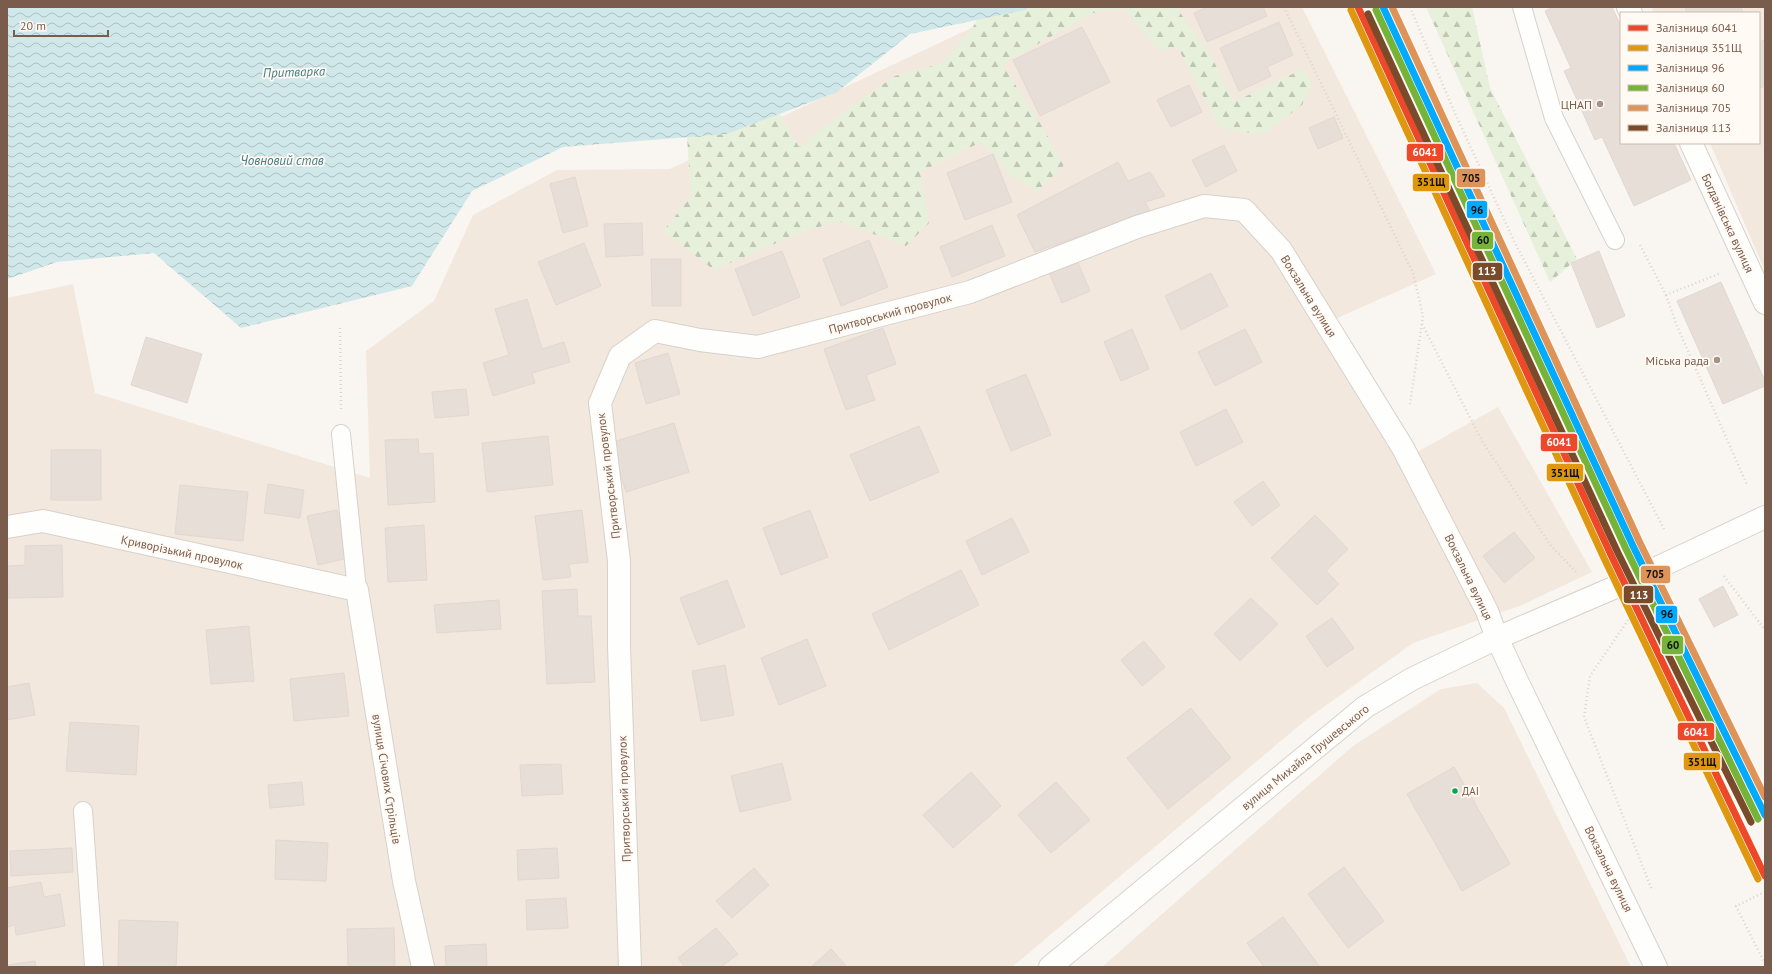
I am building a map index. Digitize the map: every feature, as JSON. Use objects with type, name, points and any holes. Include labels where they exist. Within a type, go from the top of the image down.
[{"type":"street","name":"Богданівська вулиця","points":[[1690,144],[1765,303]]},
{"type":"street","name":"Притворський провулок","points":[[630,967],[619,654],[619,561],[600,403],[620,356],[655,331],[700,340],[758,347],[970,292],[1137,227],[1204,206],[1244,210]]},
{"type":"street","name":"Вокзальна вулиця","points":[[1244,210],[1281,250],[1403,448],[1486,611],[1497,638],[1656,967]]},
{"type":"street","name":"вулиця Михайла Грушевського","points":[[1050,967],[1365,707],[1412,679],[1497,638],[1625,583],[1765,517]]},
{"type":"street","name":"Криворізький провулок","points":[[7,527],[43,521],[356,590]]},
{"type":"street","name":"вулиця Січових Стрільців","points":[[356,590],[404,881],[423,967]]},
{"type":"lane","points":[[1522,7],[1554,118],[1615,240]]},
{"type":"lane","points":[[341,434],[356,590]]},
{"type":"lane","points":[[83,811],[94,967]]},
{"type":"path","points":[[1284,7],[1413,273],[1423,316],[1403,448]]},
{"type":"path","points":[[1410,7],[1454,111],[1514,240],[1664,529]]},
{"type":"path","points":[[1615,240],[1642,246],[1666,295],[1677,326],[1747,485]]},
{"type":"path","points":[[1666,295],[1747,263]]},
{"type":"path","points":[[1422,324],[1482,441],[1551,546],[1576,572]]},
{"type":"path","points":[[340,328],[341,434]]},
{"type":"path","points":[[1724,576],[1765,630]]},
{"type":"path","points":[[1628,620],[1590,676],[1584,717],[1652,892]]},
{"type":"path","points":[[1765,892],[1736,906],[1765,964]]},
{"type":"shaded area","points":[[1016,7],[1302,7],[1436,274],[1315,328],[1401,461],[1498,407],[1592,572],[1522,605],[1413,643],[1307,719],[1012,967],[7,967],[7,298],[73,284],[95,393],[370,478],[366,351],[434,301],[473,215],[557,170],[670,169]]},
{"type":"shaded area","points":[[1652,7],[1765,7],[1765,271],[1710,144],[1760,144],[1760,12],[1654,12]]},
{"type":"shaded area","points":[[1477,683],[1504,708],[1631,967],[1102,967],[1353,746],[1441,689]]},
{"type":"green space","points":[[1028,7],[1176,7],[1211,56],[1234,102],[1305,68],[1312,85],[1302,105],[1263,135],[1220,128],[1178,48],[1158,50],[1124,9],[1093,13],[1002,64],[1043,128],[1064,165],[1037,192],[1009,173],[981,142],[920,172],[929,223],[906,246],[838,221],[797,234],[714,270],[663,231],[691,197],[687,137],[727,134],[780,114],[799,147],[843,112],[895,76],[940,64],[970,32],[977,20],[1025,10]]},
{"type":"green space","points":[[1426,7],[1472,7],[1490,88],[1577,259],[1550,282]]},
{"type":"water","name":"Човновий став","points":[[7,7],[1028,7],[1025,10],[910,34],[837,92],[727,134],[563,147],[472,191],[412,286],[241,328],[154,253],[57,262],[7,279]]},
{"type":"building","points":[[1207,7],[1263,7],[1267,16],[1207,42],[1194,13]]},
{"type":"building","name":"ЦНАП","points":[[1553,7],[1612,7],[1620,24],[1620,144],[1674,144],[1691,180],[1634,206],[1602,137],[1595,140],[1564,71],[1571,68],[1545,11]]},
{"type":"building","points":[[1685,7],[1741,7],[1743,12],[1687,12]]},
{"type":"building","points":[[1279,22],[1293,55],[1267,67],[1271,76],[1239,91],[1220,48]]},
{"type":"building","points":[[1082,27],[1110,82],[1040,116],[1013,60]]},
{"type":"building","points":[[1765,40],[1765,86],[1760,88],[1760,42]]},
{"type":"building","points":[[1189,85],[1202,112],[1171,127],[1157,100]]},
{"type":"building","points":[[1334,117],[1343,138],[1318,149],[1309,128]]},
{"type":"building","points":[[1224,145],[1237,171],[1206,187],[1192,160]]},
{"type":"building","points":[[993,154],[1012,202],[965,220],[947,173]]},
{"type":"building","points":[[1118,162],[1128,181],[1150,172],[1165,196],[1145,202],[1150,211],[1035,252],[1017,215]]},
{"type":"building","points":[[575,177],[588,226],[563,233],[550,184]]},
{"type":"building","points":[[642,223],[643,255],[606,257],[604,224]]},
{"type":"building","points":[[992,225],[1005,256],[952,277],[940,247]]},
{"type":"building","points":[[869,240],[888,287],[841,306],[823,259]]},
{"type":"building","points":[[584,243],[601,286],[556,305],[538,262]]},
{"type":"building","points":[[782,251],[800,297],[753,316],[735,269]]},
{"type":"building","points":[[1599,251],[1625,316],[1597,328],[1571,263]]},
{"type":"building","points":[[1076,258],[1090,291],[1062,303],[1048,270]]},
{"type":"building","points":[[651,259],[681,259],[681,306],[652,306]]},
{"type":"building","points":[[1211,273],[1228,306],[1181,330],[1165,296]]},
{"type":"building","points":[[1721,282],[1765,381],[1765,386],[1723,404],[1677,301]]},
{"type":"building","points":[[527,299],[542,349],[564,342],[570,362],[532,373],[535,383],[493,396],[483,363],[509,355],[495,309]]},
{"type":"building","points":[[883,328],[896,364],[866,375],[875,400],[846,410],[824,349]]},
{"type":"building","points":[[1132,329],[1149,369],[1121,381],[1104,342]]},
{"type":"building","points":[[1245,329],[1262,362],[1215,386],[1198,352]]},
{"type":"building","points":[[146,337],[202,354],[187,403],[131,385]]},
{"type":"building","points":[[668,353],[680,394],[646,404],[635,363]]},
{"type":"building","points":[[1026,374],[1051,435],[1011,451],[986,390]]},
{"type":"building","points":[[466,389],[469,415],[435,418],[432,392]]},
{"type":"building","points":[[1226,409],[1243,442],[1196,466],[1180,432]]},
{"type":"building","points":[[674,423],[689,472],[626,492],[610,443]]},
{"type":"building","points":[[919,426],[939,472],[870,501],[850,455]]},
{"type":"building","points":[[548,436],[553,485],[487,492],[482,443]]},
{"type":"building","points":[[418,439],[419,454],[433,453],[435,502],[388,505],[385,440]]},
{"type":"building","points":[[51,450],[101,450],[101,500],[51,500]]},
{"type":"building","points":[[1263,481],[1280,505],[1252,526],[1234,502]]},
{"type":"building","points":[[268,484],[304,490],[300,518],[264,513]]},
{"type":"building","points":[[180,485],[248,492],[243,541],[175,534]]},
{"type":"building","points":[[337,510],[348,558],[318,565],[307,516]]},
{"type":"building","points":[[582,510],[588,562],[569,564],[571,577],[543,580],[535,516]]},
{"type":"building","points":[[810,510],[828,557],[781,575],[763,528]]},
{"type":"building","points":[[1315,515],[1348,549],[1326,571],[1339,584],[1317,605],[1271,558]]},
{"type":"building","points":[[1012,518],[1029,552],[982,575],[966,541]]},
{"type":"building","points":[[424,525],[427,580],[388,582],[385,528]]},
{"type":"building","points":[[1514,532],[1535,558],[1504,583],[1483,556]]},
{"type":"building","points":[[62,545],[63,597],[8,598],[7,566],[25,565],[25,546]]},
{"type":"building","points":[[961,570],[979,605],[889,650],[872,614]]},
{"type":"building","points":[[727,580],[745,627],[698,645],[680,598]]},
{"type":"building","points":[[1723,586],[1738,615],[1714,627],[1699,599]]},
{"type":"building","points":[[577,589],[578,616],[591,616],[595,682],[547,684],[542,591]]},
{"type":"building","points":[[1251,598],[1278,624],[1240,661],[1214,634]]},
{"type":"building","points":[[499,600],[501,629],[437,633],[434,605]]},
{"type":"building","points":[[1332,618],[1354,648],[1327,667],[1306,636]]},
{"type":"building","points":[[249,626],[254,681],[211,684],[206,630]]},
{"type":"building","points":[[807,639],[826,686],[779,705],[761,658]]},
{"type":"building","points":[[1144,641],[1165,667],[1142,686],[1121,660]]},
{"type":"building","points":[[725,665],[734,715],[701,721],[692,671]]},
{"type":"building","points":[[344,673],[349,716],[294,721],[290,679]]},
{"type":"building","points":[[29,683],[35,715],[7,720],[7,687]]},
{"type":"building","points":[[1191,708],[1231,758],[1168,809],[1127,758]]},
{"type":"building","points":[[70,722],[139,726],[136,775],[66,771]]},
{"type":"building","points":[[782,763],[791,800],[740,812],[731,776]]},
{"type":"building","points":[[561,764],[563,794],[522,796],[520,765]]},
{"type":"building","points":[[1454,767],[1510,864],[1462,891],[1407,794]]},
{"type":"building","points":[[971,772],[1001,806],[953,848],[923,815]]},
{"type":"building","points":[[302,782],[304,805],[270,808],[268,785]]},
{"type":"building","points":[[1056,782],[1090,820],[1051,853],[1018,815]]},
{"type":"building","points":[[276,840],[328,843],[326,881],[275,879]]},
{"type":"building","points":[[72,848],[73,872],[11,876],[10,851]]},
{"type":"building","points":[[557,848],[559,878],[518,880],[517,850]]},
{"type":"building","points":[[1344,867],[1384,921],[1348,948],[1308,894]]},
{"type":"building","points":[[754,868],[769,885],[732,918],[716,901]]},
{"type":"building","points":[[41,882],[44,897],[60,894],[65,926],[16,935],[15,925],[7,927],[7,888]]},
{"type":"building","points":[[566,898],[568,928],[527,930],[526,900]]},
{"type":"building","points":[[1283,917],[1320,967],[1264,967],[1247,943]]},
{"type":"building","points":[[119,920],[178,922],[176,967],[118,967]]},
{"type":"building","points":[[394,928],[395,967],[348,967],[347,929]]},
{"type":"building","points":[[716,928],[738,954],[721,967],[685,967],[678,958]]},
{"type":"building","points":[[486,944],[487,967],[446,967],[445,946]]},
{"type":"building","points":[[831,949],[847,967],[811,967]]},
{"type":"building","points":[[35,961],[36,967],[7,967],[7,965]]},
{"type":"rail line","name":"6041","points":[[1358,7],[1611,555],[1765,876]]},
{"type":"rail line","name":"96","points":[[1383,7],[1633,546],[1765,815]]},
{"type":"rail line","name":"705","points":[[1392,7],[1640,543],[1765,797]]},
{"type":"rail line","name":"351Щ","points":[[1351,10],[1604,558],[1758,879]]},
{"type":"rail line","name":"60","points":[[1376,10],[1626,549],[1758,819]]},
{"type":"rail line","name":"113","points":[[1368,14],[1618,553],[1751,822]]},
{"type":"place","name":"ЦНАП","points":[[1600,104]]},
{"type":"place","name":"Міська рада","points":[[1717,360]]},
{"type":"place","name":"ДАІ","points":[[1455,791]]},
{"type":"water label","name":"Притварка","points":[[294,72]]}]
